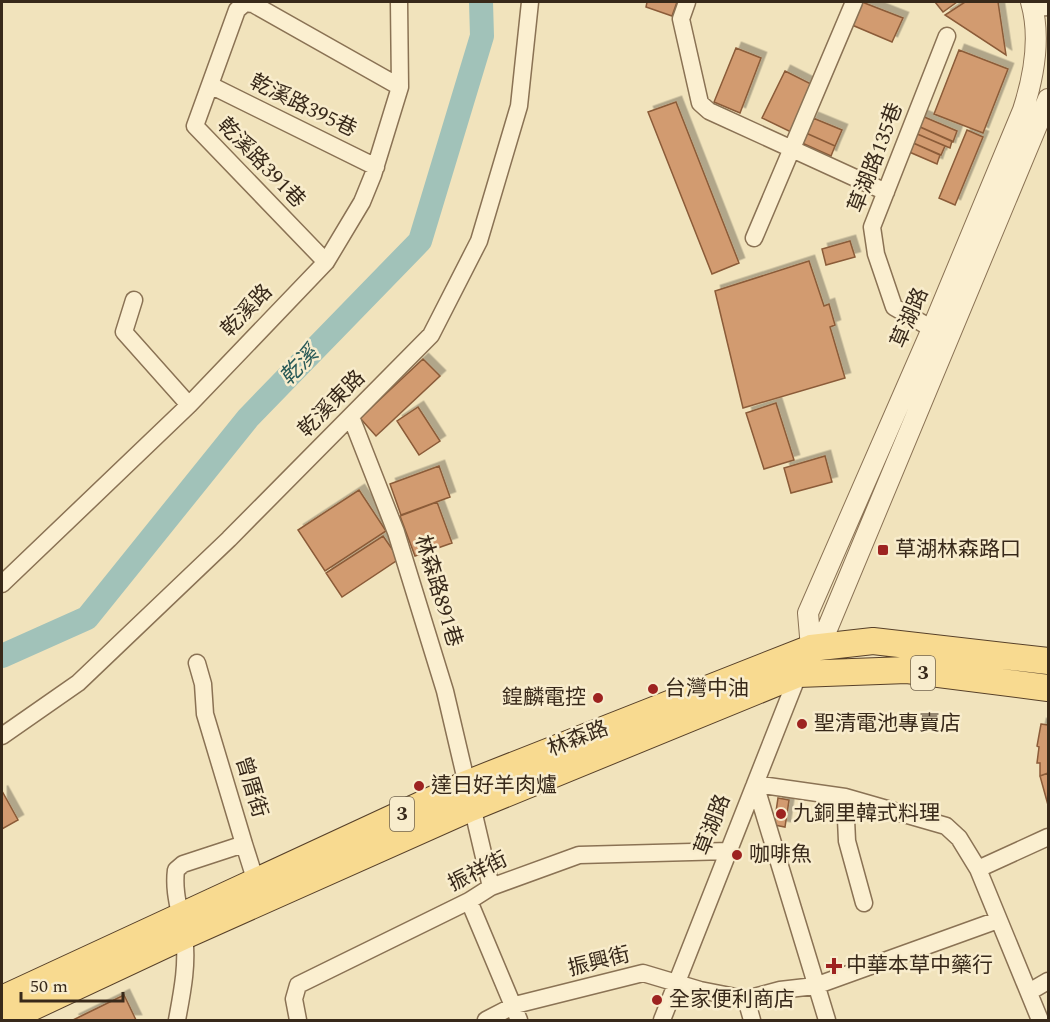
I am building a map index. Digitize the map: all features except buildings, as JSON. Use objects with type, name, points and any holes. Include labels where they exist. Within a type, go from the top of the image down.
[{"type":"main road","name":"林森路","points":[[5,1020],[182,927],[256,882],[468,796],[811,648],[873,641],[1048,661]]},
{"type":"main road","name":"林森路","points":[[2,999],[182,927],[468,796],[798,674],[907,670],[1048,688]]},
{"type":"street","name":"乾溪路","points":[[2,584],[189,405],[326,262],[362,202],[376,167],[400,87],[399,2]]},
{"type":"street","name":"乾溪東路","points":[[2,736],[78,683],[229,539],[431,334],[479,241],[519,106],[530,2]]},
{"type":"street","points":[[687,2],[681,19],[700,103],[709,111],[792,147],[886,192]]},
{"type":"street","points":[[754,238],[854,2]]},
{"type":"street","points":[[210,85],[237,10],[248,3],[400,87]]},
{"type":"street","name":"草湖路","points":[[940,333],[1033,79],[1038,5]]},
{"type":"street","name":"草湖路135巷","points":[[940,333],[894,307],[876,254],[872,227],[947,36]]},
{"type":"street","name":"乾溪路395巷","points":[[210,85],[376,167]]},
{"type":"street","name":"乾溪路391巷","points":[[210,85],[195,123],[197,129],[326,262]]},
{"type":"street","name":"草湖路","points":[[662,1020],[798,674],[811,648],[808,613],[1048,99]]},
{"type":"street","points":[[134,300],[123,332],[189,405]]},
{"type":"street","name":"林森路891巷","points":[[351,417],[396,532],[445,691],[491,887]]},
{"type":"street","name":"曾厝街","points":[[177,1020],[185,977],[182,927],[174,887],[176,870],[183,864],[244,844],[205,714],[203,684],[196,663]]},
{"type":"street","points":[[827,1020],[755,784],[845,797],[946,826],[959,838],[978,869],[1040,1020]]},
{"type":"street","points":[[845,797],[847,841],[864,903]]},
{"type":"street","points":[[978,869],[1048,837]]},
{"type":"street","points":[[244,844],[256,882]]},
{"type":"street","name":"振祥街","points":[[298,1020],[294,999],[298,985],[469,901],[491,887],[579,855],[729,851]]},
{"type":"street","points":[[469,901],[517,1013]]},
{"type":"street","name":"振興街","points":[[486,1020],[517,1013],[643,973],[700,990],[746,999],[780,990],[815,986],[998,920]]},
{"type":"street","points":[[1029,992],[1048,981]]},
{"type":"street","points":[[746,999],[752,1020]]},
{"type":"waterway","name":"乾溪","points":[[2,656],[87,618],[248,418],[420,241],[482,36],[481,2]]},
{"type":"place","name":"草湖林森路口","points":[[883,550]]},
{"type":"place","name":"台灣中油","points":[[653,689]]},
{"type":"place","name":"鍠麟電控","points":[[598,698]]},
{"type":"place","name":"聖清電池專賣店","points":[[802,724]]},
{"type":"place","name":"達日好羊肉爐","points":[[419,786]]},
{"type":"place","name":"九銅里韓式料理","points":[[781,814]]},
{"type":"place","name":"咖啡魚","points":[[737,855]]},
{"type":"place","name":"中華本草中藥行","points":[[834,966]]},
{"type":"place","name":"全家便利商店","points":[[657,1000]]}]
